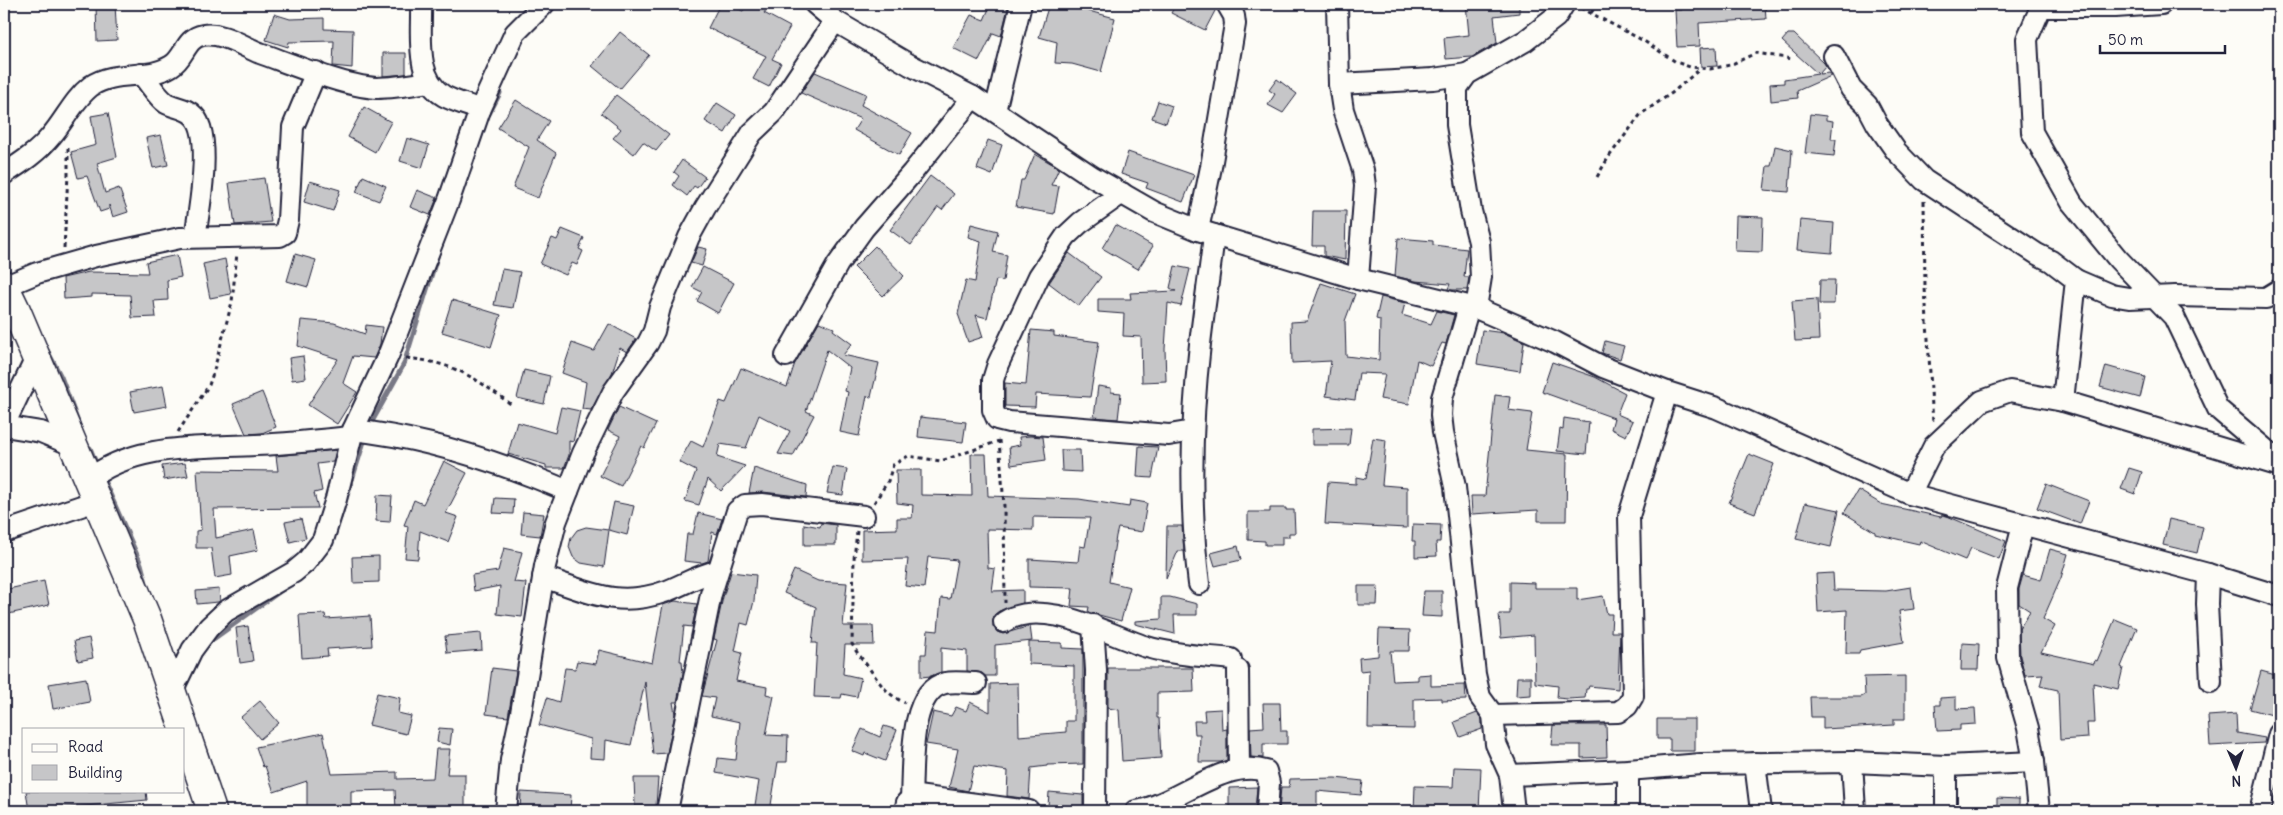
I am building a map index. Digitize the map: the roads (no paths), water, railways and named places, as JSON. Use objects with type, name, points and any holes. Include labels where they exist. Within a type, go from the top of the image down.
[{"type":"street","points":[[421,4],[421,50],[429,82],[444,96],[480,110]]},
{"type":"street","points":[[173,695],[176,683],[192,650],[209,627],[226,611],[294,572],[306,562],[323,540],[336,499],[352,433],[388,356],[449,200],[480,110],[515,33],[544,4]]},
{"type":"street","points":[[814,4],[835,21],[910,65],[973,97],[1093,177],[1154,212],[1206,232],[1358,278],[1473,308],[1547,339],[1603,367],[1753,423],[1910,494],[2208,574],[2279,596]]},
{"type":"street","points":[[995,111],[1021,4]]},
{"type":"street","points":[[1199,584],[1192,485],[1193,431],[1211,167],[1235,24],[1234,16],[1227,4]]},
{"type":"street","points":[[1337,4],[1339,84],[1343,110],[1364,170],[1365,186],[1358,278]]},
{"type":"street","points":[[2161,4],[2114,7],[2041,7],[2027,39],[2032,132],[2072,203],[2118,259],[2156,296],[2174,317],[2218,409],[2279,462]]},
{"type":"street","points":[[1339,84],[1433,79],[1467,74],[1526,41],[1571,5]]},
{"type":"street","points":[[506,811],[511,760],[522,713],[543,577],[556,522],[583,453],[612,392],[648,343],[685,245],[705,208],[752,133],[774,112],[835,21]]},
{"type":"street","points":[[4,174],[38,150],[52,136],[67,114],[90,87],[102,80],[117,76],[142,74],[171,66],[177,61],[188,43],[204,35],[230,40],[345,82],[374,88],[401,87],[429,82]]},
{"type":"street","points":[[1834,56],[1851,89],[1867,106],[1896,151],[1924,180],[2036,254],[2051,261],[2076,280],[2111,295],[2129,298],[2156,296],[2266,298],[2279,290]]},
{"type":"street","points":[[184,728],[147,619],[36,358],[7,297],[13,283],[29,276],[62,266],[180,238],[280,236],[285,233],[288,220],[293,127],[316,72]]},
{"type":"street","points":[[142,74],[166,103],[188,111],[199,123],[202,139],[202,182],[195,237]]},
{"type":"street","points":[[1467,74],[1457,88],[1456,110],[1470,211],[1479,242],[1481,277],[1473,308],[1444,390],[1441,415],[1455,486],[1475,674],[1480,697],[1493,715],[1496,744],[1510,775],[1514,811]]},
{"type":"street","points":[[786,356],[838,264],[864,228],[912,173],[973,97]]},
{"type":"street","points":[[1122,194],[1080,223],[1066,236],[1039,276],[998,364],[993,380],[993,410],[997,419],[1070,428],[1170,435],[1193,431]]},
{"type":"street","points":[[2063,401],[2076,280]]},
{"type":"street","points":[[36,358],[4,426],[41,432],[72,445]]},
{"type":"street","points":[[1910,494],[1934,446],[1982,401],[2010,391],[2063,401],[2279,466]]},
{"type":"street","points":[[1493,715],[1618,712],[1627,706],[1633,696],[1629,516],[1667,392]]},
{"type":"street","points":[[4,532],[91,491],[99,470],[124,460],[164,450],[352,433],[396,437],[471,455],[534,476],[568,491]]},
{"type":"street","points":[[668,811],[711,594],[737,511],[745,505],[762,504],[864,516]]},
{"type":"street","points":[[2023,524],[2007,588],[2008,658],[2028,728],[2039,811]]},
{"type":"street","points":[[543,577],[613,599],[635,598],[667,591],[691,579],[717,571]]},
{"type":"street","points":[[2208,574],[2207,604],[2211,682]]},
{"type":"street","points":[[1004,622],[1011,618],[1033,614],[1062,617],[1093,625],[1156,649],[1235,664],[1240,770]]},
{"type":"street","points":[[1093,625],[1096,670],[1094,811]]},
{"type":"street","points":[[908,804],[918,711],[930,691],[944,684],[976,683]]},
{"type":"street","points":[[185,731],[212,811]]},
{"type":"street","points":[[2260,811],[2279,734]]},
{"type":"street","points":[[1510,775],[1628,770],[1701,764],[1852,762],[1946,766],[2034,762]]},
{"type":"street","points":[[1852,762],[1855,811]]},
{"type":"street","points":[[1755,763],[1761,811]]},
{"type":"street","points":[[1946,766],[1946,811]]},
{"type":"street","points":[[1136,811],[1154,807],[1215,777],[1240,770],[1258,769],[1266,771],[1269,783],[1267,811]]},
{"type":"street","points":[[1628,770],[1628,811]]},
{"type":"street","points":[[908,804],[922,797],[985,807],[1029,811]]},
{"type":"waterway","points":[[489,114],[500,93]]},
{"type":"waterway","points":[[463,187],[471,167]]},
{"type":"waterway","points":[[369,427],[404,364],[437,257]]},
{"type":"waterway","points":[[4,262],[11,277]]},
{"type":"waterway","points":[[47,350],[61,377],[79,425]]},
{"type":"waterway","points":[[340,518],[366,435]]},
{"type":"waterway","points":[[90,448],[98,468]]},
{"type":"waterway","points":[[102,476],[141,564],[146,583]]},
{"type":"waterway","points":[[205,645],[286,587]]},
{"type":"waterway","points":[[198,730],[216,781]]}]
